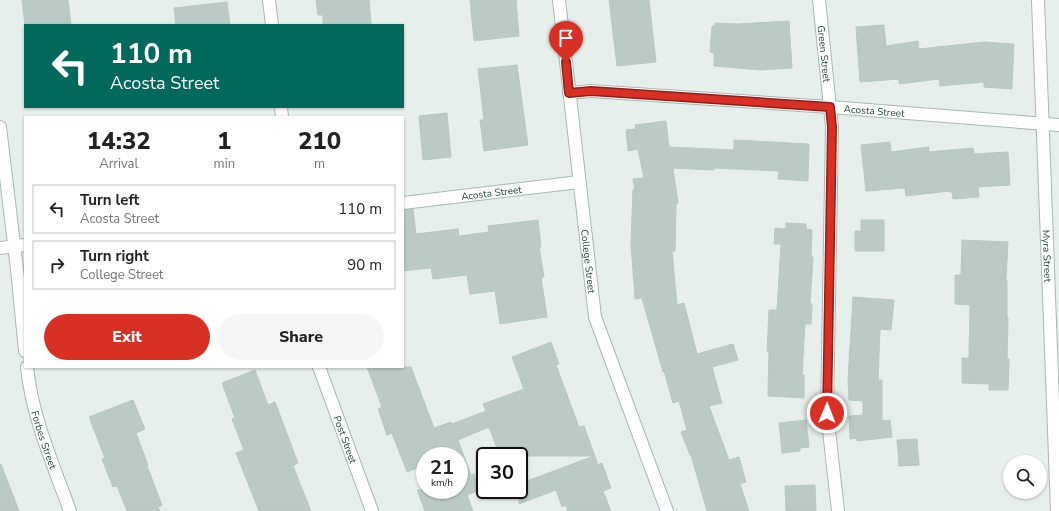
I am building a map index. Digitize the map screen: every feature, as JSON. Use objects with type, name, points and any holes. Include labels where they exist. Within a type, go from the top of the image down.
[{"type":"street","points":[[269,0],[272,24]]},
{"type":"street","name":"College Street","points":[[559,0],[595,317],[667,511]]},
{"type":"street","name":"Green Street","points":[[819,0],[832,127],[827,413],[838,511]]},
{"type":"street","name":"Myra Street","points":[[1038,0],[1044,124],[1057,511]]},
{"type":"street","name":"Acosta Street","points":[[569,93],[591,91],[830,107],[1059,125]]},
{"type":"street","points":[[0,127],[19,246],[24,334]]},
{"type":"street","name":"Acosta Street","points":[[404,203],[579,182]]},
{"type":"street","points":[[0,248],[19,246]]},
{"type":"street","name":"Forbes Street","points":[[27,368],[35,414],[70,511]]},
{"type":"street","name":"Post Street","points":[[319,368],[372,511]]},
{"type":"building","points":[[22,0],[68,0],[71,24],[25,24]]},
{"type":"building","points":[[316,0],[369,0],[371,24],[323,24],[323,15],[318,15]]},
{"type":"building","points":[[470,0],[516,0],[519,36],[474,41]]},
{"type":"building","points":[[609,0],[649,0],[656,62],[617,66]]},
{"type":"building","points":[[227,2],[230,24],[176,24],[174,8]]},
{"type":"building","points":[[789,21],[792,68],[760,70],[714,66],[714,53],[710,52],[712,26],[715,26],[715,23],[738,24]]},
{"type":"building","points":[[884,25],[886,46],[918,41],[919,49],[984,42],[1014,44],[1012,89],[984,87],[984,82],[940,86],[939,79],[899,84],[899,79],[860,82],[856,27]]},
{"type":"building","points":[[517,65],[528,145],[484,151],[480,120],[484,120],[478,69]]},
{"type":"building","points":[[447,113],[451,157],[423,160],[419,116]]},
{"type":"building","points":[[666,121],[669,147],[734,150],[734,140],[809,144],[808,181],[778,179],[779,171],[673,168],[678,203],[676,204],[675,251],[672,251],[677,305],[684,303],[697,354],[733,344],[738,360],[712,367],[722,403],[709,406],[729,460],[739,457],[746,482],[740,484],[749,511],[707,511],[691,455],[681,432],[687,430],[679,401],[673,403],[642,298],[635,299],[631,243],[633,189],[635,189],[633,179],[644,178],[638,149],[628,151],[626,130],[636,129],[635,125]]},
{"type":"building","points":[[890,142],[891,152],[929,147],[929,152],[973,148],[974,154],[1008,152],[1010,185],[978,187],[979,197],[953,199],[952,192],[949,191],[906,196],[905,188],[866,191],[861,145]]},
{"type":"building","points":[[413,209],[416,234],[458,229],[459,236],[489,232],[488,226],[538,220],[541,247],[539,247],[544,277],[541,277],[547,317],[500,324],[495,291],[470,294],[467,275],[433,279],[431,268],[404,271],[404,210]]},
{"type":"building","points":[[861,220],[884,220],[884,251],[855,251],[855,231],[861,231]]},
{"type":"building","points":[[786,223],[806,224],[806,229],[812,230],[811,257],[813,257],[810,303],[812,304],[811,324],[805,324],[802,375],[804,375],[804,398],[768,396],[769,351],[767,352],[769,310],[777,310],[781,244],[774,244],[775,228],[786,229]]},
{"type":"building","points":[[962,240],[1008,242],[1006,280],[1008,318],[1007,359],[1009,359],[1008,390],[989,390],[989,384],[962,383],[962,358],[969,358],[970,305],[955,304],[955,275],[961,275]]},
{"type":"building","points":[[853,297],[894,300],[891,330],[880,329],[878,380],[882,380],[882,421],[890,420],[892,437],[857,441],[857,438],[850,439],[849,416],[863,415],[863,401],[849,400],[848,380]]},
{"type":"building","points":[[551,342],[559,364],[556,365],[579,427],[584,426],[598,465],[602,463],[611,488],[603,491],[611,511],[568,511],[566,505],[562,507],[556,490],[519,504],[519,499],[528,499],[528,481],[594,456],[528,456],[528,447],[497,447],[489,427],[458,440],[461,447],[416,447],[416,468],[407,472],[392,433],[387,435],[378,409],[382,407],[367,368],[411,367],[434,428],[451,422],[452,424],[486,411],[483,404],[524,389],[512,357]]},
{"type":"building","points":[[255,370],[268,405],[275,402],[298,463],[293,466],[311,511],[259,511],[236,453],[244,450],[232,419],[235,418],[222,383]]},
{"type":"building","points":[[133,400],[145,429],[136,433],[162,505],[158,507],[160,511],[127,511],[117,486],[113,487],[102,459],[105,458],[89,417]]},
{"type":"building","points":[[806,420],[809,447],[800,448],[800,451],[782,453],[779,423]]},
{"type":"building","points":[[917,439],[919,465],[899,466],[897,440]]},
{"type":"building","points":[[1,464],[19,511],[0,511]]},
{"type":"building","points":[[468,467],[471,475],[474,474],[476,480],[476,491],[468,495]]},
{"type":"building","points":[[815,485],[816,511],[786,511],[785,486]]},
{"type":"building","points":[[468,498],[473,511],[425,511],[420,499],[468,499]]},
{"type":"route","points":[[566,62],[569,93],[591,91],[830,107],[832,127],[827,413]]}]
